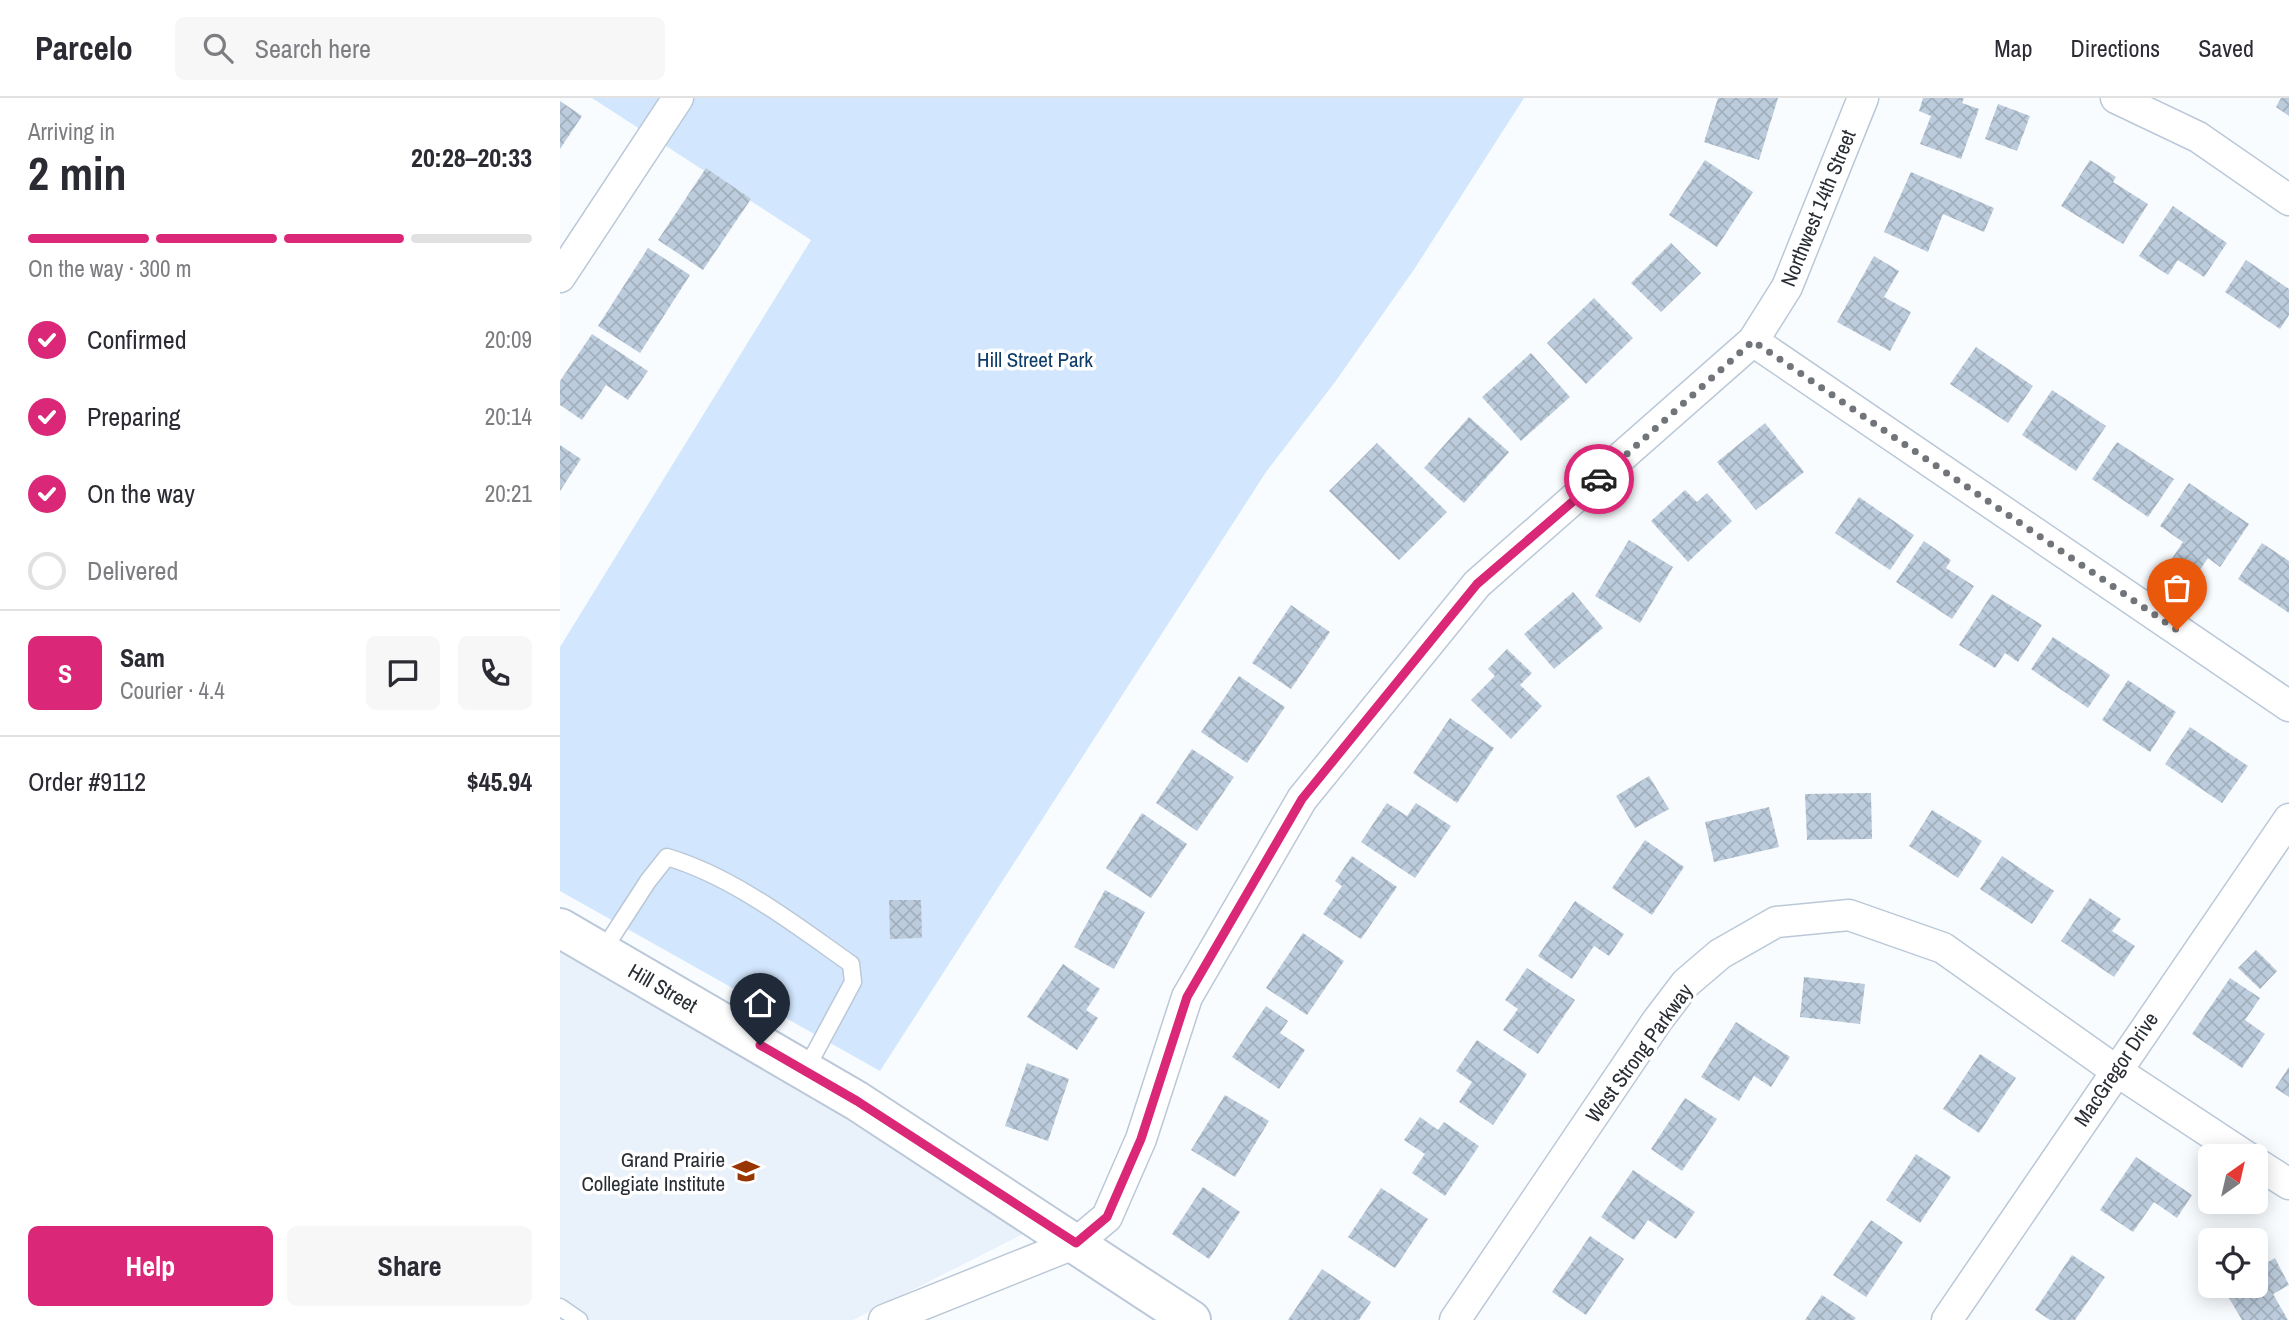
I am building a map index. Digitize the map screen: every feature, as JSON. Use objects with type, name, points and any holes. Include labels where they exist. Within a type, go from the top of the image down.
[{"type":"street","points":[[560,277],[678,98]]},
{"type":"street","name":"Northwest 14th Street","points":[[884,1320],[1076,1243],[1107,1217],[1141,1139],[1187,997],[1302,799],[1477,584],[1753,341],[1787,287],[1863,98]]},
{"type":"street","points":[[2116,98],[2198,136],[2289,200]]},
{"type":"street","points":[[1753,341],[2289,706]]},
{"type":"street","name":"MacGregor Drive","points":[[1947,1320],[2115,1070],[2289,819]]},
{"type":"street","name":"West Strong Parkway","points":[[1455,1320],[1657,1021],[1686,983],[1720,954],[1776,922],[1849,915],[1943,948],[2115,1070],[2227,1144]]},
{"type":"street","name":"Hill Street","points":[[560,928],[805,1071],[1076,1243],[1191,1320]]},
{"type":"street","points":[[2268,1171],[2289,1184]]},
{"type":"lane","points":[[602,952],[648,880],[667,858],[694,866],[762,905],[851,964],[853,982],[805,1071]]},
{"type":"lane","points":[[560,1307],[579,1320]]},
{"type":"shaded area","name":"Grand Prairie Collegiate Institute","points":[[560,947],[841,1109],[1023,1234],[853,1320],[560,1320]]},
{"type":"green space","name":"Hill Street Park","points":[[592,98],[1524,98],[1415,268],[1335,382],[1266,472],[880,1071],[560,891],[560,647],[811,240]]},
{"type":"building","points":[[1718,98],[1778,98],[1759,160],[1704,142]]},
{"type":"building","points":[[1923,98],[1964,98],[1962,103],[1979,109],[1961,159],[1920,144],[1931,116],[1919,111]]},
{"type":"building","points":[[2281,98],[2289,98],[2289,116],[2276,107]]},
{"type":"building","points":[[560,101],[582,116],[560,149]]},
{"type":"building","points":[[1998,104],[2030,116],[2017,151],[1985,139]]},
{"type":"building","points":[[1705,160],[1753,192],[1717,247],[1669,215]]},
{"type":"building","points":[[2090,160],[2116,177],[2113,182],[2148,204],[2123,244],[2061,206]]},
{"type":"building","points":[[706,168],[751,199],[703,270],[658,240]]},
{"type":"building","points":[[1911,172],[1994,208],[1984,232],[1943,214],[1928,252],[1884,232]]},
{"type":"building","points":[[2173,206],[2227,243],[2204,277],[2178,260],[2168,275],[2139,256]]},
{"type":"building","points":[[1671,243],[1701,273],[1661,312],[1631,283]]},
{"type":"building","points":[[648,248],[690,275],[640,353],[598,326]]},
{"type":"building","points":[[1874,256],[1899,271],[1884,297],[1911,312],[1890,351],[1837,322]]},
{"type":"building","points":[[2246,260],[2289,289],[2289,315],[2280,329],[2225,292]]},
{"type":"building","points":[[1594,298],[1633,338],[1586,384],[1547,343]]},
{"type":"building","points":[[592,334],[648,371],[628,400],[606,385],[582,420],[560,405],[560,381]]},
{"type":"building","points":[[1976,347],[2033,386],[2008,423],[1950,384]]},
{"type":"building","points":[[1531,353],[1570,397],[1521,441],[1482,397]]},
{"type":"building","points":[[2052,390],[2106,426],[2076,471],[2022,435]]},
{"type":"building","points":[[1469,417],[1509,452],[1464,503],[1424,468]]},
{"type":"building","points":[[1765,423],[1804,472],[1756,510],[1717,462]]},
{"type":"building","points":[[2117,442],[2174,479],[2148,517],[2092,479]]},
{"type":"building","points":[[1377,443],[1447,512],[1399,560],[1329,491]]},
{"type":"building","points":[[560,445],[581,459],[560,491]]},
{"type":"building","points":[[2189,483],[2249,524],[2220,567],[2208,558],[2195,577],[2171,560],[2183,542],[2160,526]]},
{"type":"building","points":[[1685,490],[1697,502],[1707,493],[1732,521],[1688,562],[1651,521]]},
{"type":"building","points":[[1859,497],[1914,535],[1890,570],[1835,533]]},
{"type":"building","points":[[1629,540],[1673,567],[1640,623],[1595,596]]},
{"type":"building","points":[[1924,541],[1951,560],[1946,568],[1974,586],[1952,619],[1896,582]]},
{"type":"building","points":[[2262,543],[2289,561],[2289,613],[2238,579]]},
{"type":"building","points":[[1573,592],[1603,628],[1554,669],[1524,634]]},
{"type":"building","points":[[1992,594],[2042,625],[2018,662],[2005,653],[1995,668],[1959,645]]},
{"type":"building","points":[[1291,605],[1330,632],[1291,689],[1252,663]]},
{"type":"building","points":[[2053,637],[2110,675],[2088,708],[2031,669]]},
{"type":"building","points":[[1507,649],[1532,673],[1520,685],[1542,706],[1511,739],[1471,700],[1495,676],[1488,669]]},
{"type":"building","points":[[1239,676],[1285,707],[1247,763],[1201,732]]},
{"type":"building","points":[[2128,680],[2176,712],[2150,752],[2102,720]]},
{"type":"building","points":[[1450,718],[1494,748],[1457,803],[1413,773]]},
{"type":"building","points":[[2190,727],[2248,766],[2222,803],[2165,764]]},
{"type":"building","points":[[1192,749],[1234,777],[1197,831],[1156,803]]},
{"type":"building","points":[[1649,776],[1669,809],[1635,828],[1616,796]]},
{"type":"building","points":[[1871,793],[1872,839],[1807,840],[1805,794]]},
{"type":"building","points":[[1387,803],[1407,816],[1416,803],[1451,826],[1415,878],[1361,842]]},
{"type":"building","points":[[1769,807],[1779,847],[1714,862],[1705,822]]},
{"type":"building","points":[[1932,810],[1982,841],[1958,878],[1909,846]]},
{"type":"building","points":[[1142,813],[1187,844],[1151,898],[1106,868]]},
{"type":"building","points":[[1645,840],[1684,867],[1652,915],[1612,888]]},
{"type":"building","points":[[1352,856],[1397,887],[1361,939],[1323,914],[1342,886],[1335,881]]},
{"type":"building","points":[[2002,856],[2054,891],[2032,924],[1980,889]]},
{"type":"building","points":[[1105,890],[1145,912],[1114,969],[1074,947]]},
{"type":"building","points":[[2090,898],[2121,919],[2112,931],[2135,946],[2114,977],[2061,941]]},
{"type":"building","points":[[889,900],[921,900],[922,938],[890,939]]},
{"type":"building","points":[[1575,901],[1624,934],[1609,956],[1594,946],[1572,979],[1538,956]]},
{"type":"building","points":[[1303,933],[1344,961],[1307,1015],[1266,988]]},
{"type":"building","points":[[2256,950],[2277,971],[2260,989],[2238,968]]},
{"type":"building","points":[[1063,964],[1100,989],[1086,1010],[1098,1018],[1077,1050],[1027,1017]]},
{"type":"building","points":[[1527,968],[1575,1000],[1538,1054],[1503,1030],[1518,1009],[1505,1000]]},
{"type":"building","points":[[1804,977],[1865,984],[1860,1024],[1800,1017]]},
{"type":"building","points":[[2230,978],[2260,998],[2245,1020],[2265,1034],[2242,1068],[2192,1034]]},
{"type":"building","points":[[1266,1006],[1288,1021],[1280,1033],[1305,1050],[1279,1089],[1232,1057]]},
{"type":"building","points":[[1736,1022],[1790,1057],[1771,1087],[1754,1076],[1739,1101],[1701,1077]]},
{"type":"building","points":[[1477,1040],[1527,1074],[1493,1125],[1459,1102],[1472,1082],[1456,1071]]},
{"type":"building","points":[[1980,1054],[2016,1078],[1979,1133],[1943,1109]]},
{"type":"building","points":[[1027,1063],[1069,1079],[1048,1141],[1005,1126]]},
{"type":"building","points":[[2289,1067],[2289,1097],[2275,1088]]},
{"type":"building","points":[[1225,1095],[1269,1121],[1235,1177],[1191,1150]]},
{"type":"building","points":[[1685,1098],[1717,1119],[1682,1171],[1651,1149]]},
{"type":"building","points":[[1420,1117],[1438,1130],[1444,1122],[1479,1146],[1445,1196],[1412,1173],[1425,1154],[1404,1140]]},
{"type":"building","points":[[1916,1154],[1951,1177],[1920,1223],[1886,1200]]},
{"type":"building","points":[[2136,1157],[2192,1195],[2177,1218],[2154,1202],[2133,1232],[2100,1210]]},
{"type":"building","points":[[1633,1170],[1695,1212],[1676,1239],[1648,1220],[1634,1240],[1601,1217]]},
{"type":"building","points":[[1203,1187],[1240,1212],[1209,1259],[1172,1234]]},
{"type":"building","points":[[1381,1188],[1428,1219],[1395,1268],[1348,1237]]},
{"type":"building","points":[[1871,1220],[1903,1242],[1866,1297],[1833,1275]]},
{"type":"building","points":[[1590,1236],[1624,1259],[1586,1315],[1552,1292]]},
{"type":"building","points":[[2072,1255],[2105,1277],[2075,1320],[2050,1320],[2035,1310]]},
{"type":"building","points":[[2275,1258],[2289,1285],[2273,1294],[2288,1320],[2242,1320],[2229,1298],[2268,1298],[2268,1262]]},
{"type":"building","points":[[1322,1269],[1371,1302],[1359,1320],[1288,1320]]},
{"type":"building","points":[[1822,1295],[1856,1318],[1805,1320]]},
{"type":"way so far","points":[[1599,479],[1753,341],[2177,630]]},
{"type":"place","name":"Grand Prairie Collegiate Institute","points":[[746,1171]]},
{"type":"route","points":[[760,1045],[857,1101],[1076,1243],[1107,1217],[1141,1139],[1187,997],[1302,799],[1477,584],[1599,479]]}]
